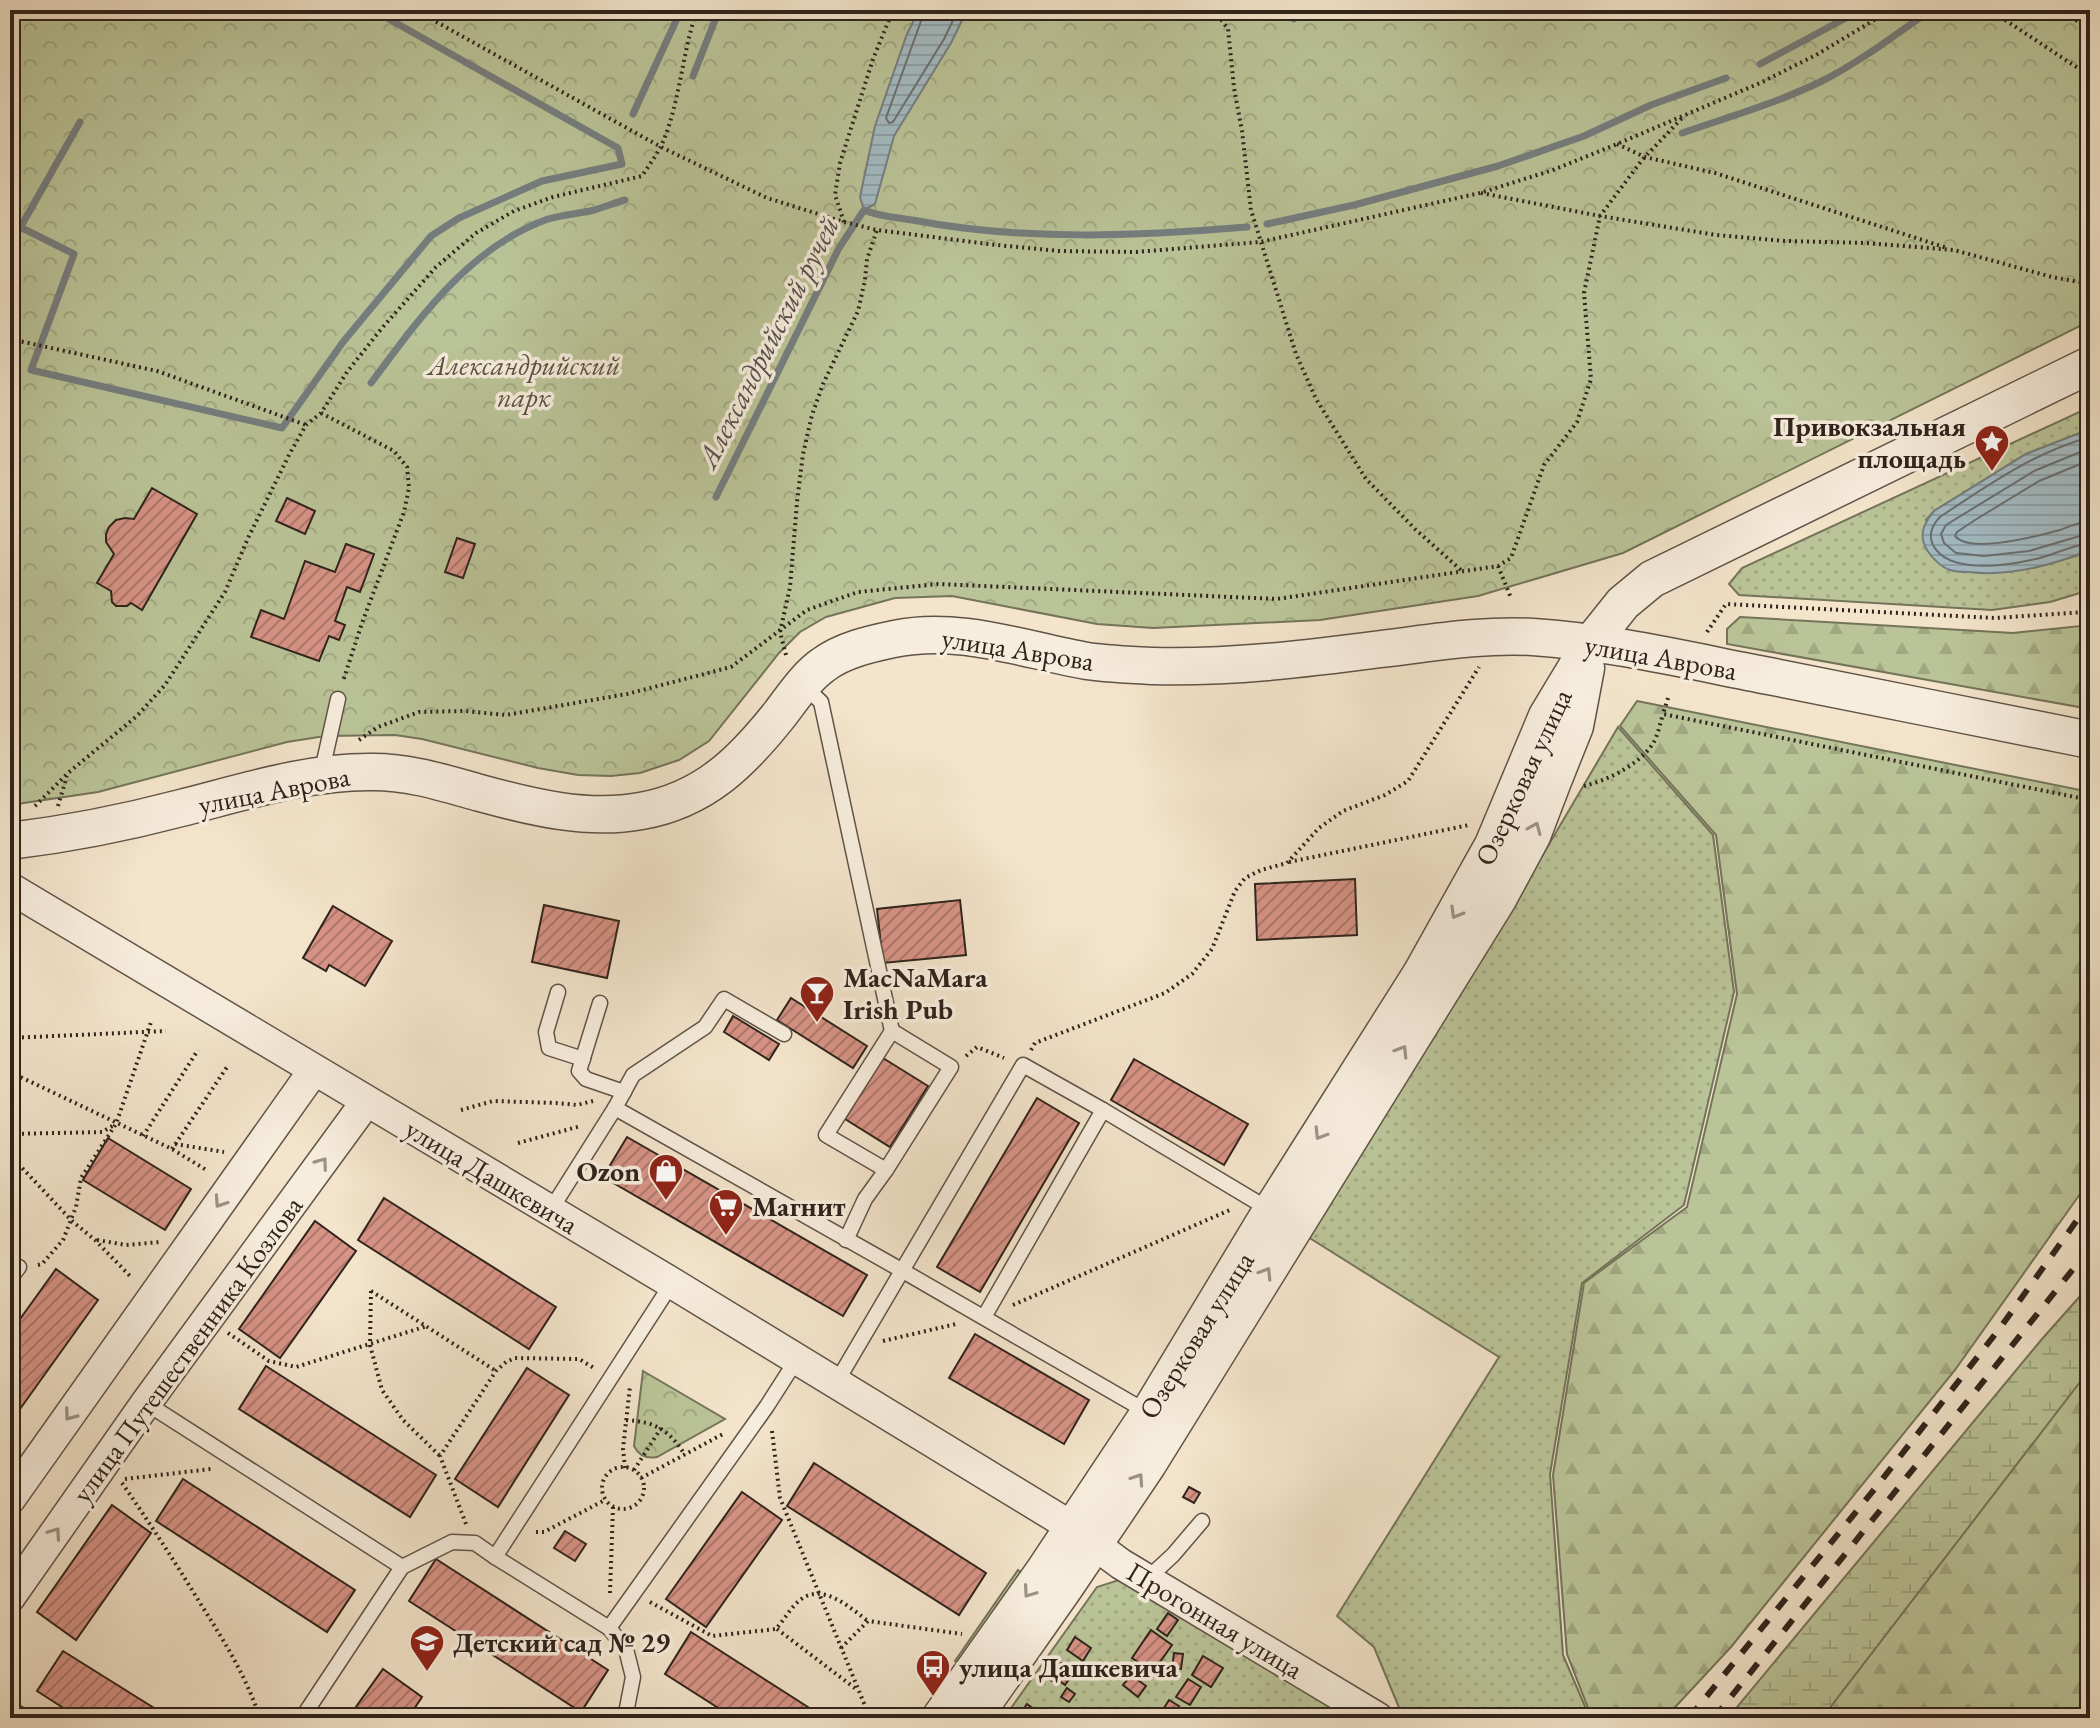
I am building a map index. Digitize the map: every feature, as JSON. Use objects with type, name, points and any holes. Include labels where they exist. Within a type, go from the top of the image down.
[{"type":"street","points":[[1591,643],[1623,603],[1652,579],[2090,365]]},
{"type":"street","name":"улица Аврова","points":[[10,841],[103,827],[292,780],[352,772],[418,776],[526,805],[570,813],[610,815],[640,812],[670,804],[701,790],[732,769],[761,739],[794,670],[820,667],[844,652],[900,638],[949,634],[1092,662],[1151,666],[1321,657],[1478,637],[1531,637],[1591,643],[1690,660],[2090,740]]},
{"type":"street","name":"Озерковая улица","points":[[973,1718],[1083,1535],[1149,1413],[1498,899],[1527,846],[1575,726],[1591,643]]},
{"type":"street","name":"улица Дашкевича","points":[[10,888],[672,1283],[1083,1535]]},
{"type":"street","name":"улица Путешественника Козлова","points":[[10,1499],[314,1070]]},
{"type":"street","name":"улица Путешественника Козлова","points":[[10,1597],[146,1403],[366,1102]]},
{"type":"street","name":"Озерковая улица","points":[[940,1718],[1083,1535],[1148,1464],[1283,1218]]},
{"type":"street","name":"Прогонная улица","points":[[1083,1535],[1121,1564],[1378,1718]]},
{"type":"lane","points":[[794,670],[821,702],[892,1031],[826,1135],[886,1170]]},
{"type":"lane","points":[[321,776],[338,699]]},
{"type":"lane","points":[[558,992],[546,1032],[549,1048],[583,1059]]},
{"type":"lane","points":[[550,1211],[633,1075],[705,1027],[724,999],[784,1034]]},
{"type":"lane","points":[[600,1003],[579,1071],[586,1079],[624,1092]]},
{"type":"lane","points":[[846,1240],[865,1199],[951,1067],[892,1031]]},
{"type":"lane","points":[[836,1383],[1023,1065],[1283,1218]]},
{"type":"lane","points":[[615,1108],[1149,1413]]},
{"type":"lane","points":[[984,1317],[1103,1110]]},
{"type":"lane","points":[[495,1557],[672,1283]]},
{"type":"lane","points":[[609,1628],[797,1359]]},
{"type":"lane","points":[[146,1403],[402,1567]]},
{"type":"lane","points":[[1147,1579],[1202,1521]]},
{"type":"lane","points":[[302,1718],[402,1567],[452,1542],[475,1543],[609,1628],[626,1649],[633,1677],[626,1716]]},
{"type":"lane","points":[[10,1708],[26,1718]]},
{"type":"path","points":[[415,10],[661,147],[767,198],[877,230],[1059,251],[1136,252],[1260,242],[1480,193],[1553,170],[1683,117],[1816,55],[1891,10]]},
{"type":"path","points":[[31,811],[68,773],[137,716],[165,685],[225,592],[255,524],[306,425],[321,413],[347,372],[436,267],[476,233],[514,211],[553,197],[642,176],[661,147],[671,118],[697,10]]},
{"type":"path","points":[[844,222],[835,195],[840,163],[873,59],[893,10]]},
{"type":"path","points":[[1214,10],[1228,29],[1251,210],[1296,354],[1316,399],[1366,479],[1462,571]]},
{"type":"path","points":[[1990,10],[2090,76]]},
{"type":"path","points":[[2061,10],[2090,30]]},
{"type":"path","points":[[2090,99],[2084,125],[2090,172]]},
{"type":"path","points":[[357,742],[378,727],[419,712],[465,711],[506,715],[627,694],[731,667],[807,610],[858,592],[938,584],[1277,599],[1498,566],[1511,558],[1544,465],[1577,422],[1591,379],[1584,293],[1600,216],[1645,157],[1683,117]]},
{"type":"path","points":[[1617,144],[1645,157],[1715,173],[1954,250],[2052,277],[2090,284]]},
{"type":"path","points":[[1480,193],[1730,236],[1954,250]]},
{"type":"path","points":[[794,670],[780,632],[790,587],[803,454],[823,384],[858,311],[867,259],[877,230]]},
{"type":"path","points":[[10,339],[157,371],[306,425]]},
{"type":"path","points":[[321,413],[394,451],[407,467],[409,488],[404,512],[349,660]]},
{"type":"path","points":[[1498,566],[1511,598]]},
{"type":"path","points":[[1706,634],[1726,604],[1995,618],[2088,611]]},
{"type":"path","points":[[1287,863],[1319,828],[1343,811],[1385,795],[1408,781],[1481,665]]},
{"type":"path","points":[[1577,786],[1592,784],[1636,761],[1654,742],[1668,698]]},
{"type":"path","points":[[1663,714],[2090,800]]},
{"type":"path","points":[[58,807],[68,773]]},
{"type":"path","points":[[951,1067],[977,1047],[1023,1065],[1035,1043],[1165,993],[1192,974],[1212,949],[1235,891],[1245,878],[1261,870],[1469,825]]},
{"type":"path","points":[[14,1273],[42,1264],[63,1240],[72,1221],[81,1178],[116,1124],[151,1022]]},
{"type":"path","points":[[10,1038],[166,1031]]},
{"type":"path","points":[[143,1136],[198,1050]]},
{"type":"path","points":[[174,1147],[227,1067]]},
{"type":"path","points":[[10,1072],[116,1124],[174,1147],[252,1157]]},
{"type":"path","points":[[461,1110],[493,1101],[577,1105],[590,1103],[602,1096]]},
{"type":"path","points":[[518,1143],[593,1121]]},
{"type":"path","points":[[10,1134],[102,1132],[116,1124]]},
{"type":"path","points":[[174,1147],[211,1172]]},
{"type":"path","points":[[10,1155],[72,1221],[137,1283]]},
{"type":"path","points":[[858,1347],[984,1317],[1231,1210]]},
{"type":"path","points":[[95,1240],[126,1245],[196,1238]]},
{"type":"path","points":[[475,1543],[440,1456],[403,1420],[382,1390],[370,1345],[371,1291],[496,1371]]},
{"type":"path","points":[[224,1330],[269,1361],[296,1367],[427,1326]]},
{"type":"path","points":[[440,1456],[496,1371],[506,1362],[515,1358],[579,1359],[610,1376]]},
{"type":"path","points":[[625,1468],[623,1449],[630,1381]]},
{"type":"path","points":[[641,1478],[767,1406]]},
{"type":"path","points":[[626,1420],[644,1421],[661,1428],[675,1440],[685,1455]]},
{"type":"path","points":[[771,1423],[780,1498],[870,1718]]},
{"type":"path","points":[[634,1471],[661,1428]]},
{"type":"path","points":[[244,1466],[129,1480],[119,1478],[234,1658],[260,1718]]},
{"type":"path","points":[[625,1468],[634,1471],[641,1478],[643,1491],[638,1503],[626,1509],[613,1507],[605,1500],[602,1487],[607,1475],[612,1470],[625,1468]]},
{"type":"path","points":[[512,1530],[544,1532],[605,1500]]},
{"type":"path","points":[[609,1628],[613,1507]]},
{"type":"path","points":[[633,1593],[712,1636],[776,1629],[858,1690]]},
{"type":"path","points":[[776,1629],[798,1601],[809,1594],[819,1594],[833,1597],[868,1621],[965,1634]]},
{"type":"path","points":[[841,1648],[868,1621]]},
{"type":"green space","name":"Александрийский парк","points":[[10,10],[2090,10],[2090,321],[1623,553],[1478,596],[1320,620],[1153,628],[1097,624],[952,596],[895,598],[826,617],[800,632],[779,653],[709,741],[679,760],[640,773],[578,775],[422,739],[395,735],[325,736],[287,742],[98,792],[10,805]]},
{"type":"green space","points":[[2090,407],[2090,429],[2026,454],[1934,511],[1926,520],[2033,568],[2090,550],[2090,590],[2050,602],[1992,610],[1739,595],[1729,584],[1742,568]]},
{"type":"green space","points":[[1740,617],[2013,633],[2090,625],[2090,709],[1727,644],[1727,629]]},
{"type":"green space","points":[[1637,701],[2090,792],[2090,1180],[1955,1370],[1731,1647],[1665,1718],[1592,1718],[1567,1654],[1553,1475],[1584,1283],[1687,1207],[1737,994],[1716,835],[1620,726]]},
{"type":"green space","points":[[1618,727],[1713,835],[1734,992],[1684,1205],[1582,1283],[1550,1474],[1563,1655],[1590,1718],[1412,1718],[1400,1710],[1374,1647],[1337,1616],[1499,1357],[1308,1237]]},
{"type":"green space","points":[[2090,1285],[2090,1369],[1822,1718],[1728,1718],[2042,1339]]},
{"type":"green space","points":[[2090,1352],[2090,1718],[1806,1718]]},
{"type":"green space","points":[[643,1371],[725,1419],[657,1457],[643,1456],[634,1446]]},
{"type":"green space","points":[[1018,1570],[1025,1575],[962,1666],[955,1661]]},
{"type":"green space","points":[[1122,1579],[1357,1718],[1004,1718],[1097,1587]]},
{"type":"water","points":[[919,10],[967,10],[951,43],[894,136],[875,204],[864,210],[860,197],[875,126],[907,34]]},
{"type":"water","points":[[2090,429],[2090,550],[2046,565],[2000,573],[1952,571],[1931,556],[1924,545],[1923,534],[1934,511],[2026,454]]},
{"type":"building","points":[[152,488],[197,514],[142,610],[131,603],[116,606],[112,602],[111,591],[97,583],[114,554],[106,542],[106,534],[116,520],[134,519]]},
{"type":"building","points":[[287,498],[315,511],[305,534],[276,521]]},
{"type":"building","points":[[457,538],[475,544],[463,578],[445,572]]},
{"type":"building","points":[[346,544],[374,554],[360,592],[347,587],[335,621],[345,625],[339,640],[329,636],[319,661],[251,637],[261,610],[284,619],[305,561],[335,572]]},
{"type":"building","points":[[1355,879],[1357,935],[1257,940],[1255,884]]},
{"type":"building","points":[[960,900],[966,955],[883,963],[877,909]]},
{"type":"building","points":[[544,905],[619,921],[607,978],[532,962]]},
{"type":"building","points":[[333,906],[392,941],[365,986],[329,965],[326,971],[303,958]]},
{"type":"building","points":[[791,998],[867,1046],[853,1068],[777,1020]]},
{"type":"building","points":[[733,1016],[779,1044],[769,1060],[724,1032]]},
{"type":"building","points":[[883,1058],[928,1086],[890,1147],[845,1119]]},
{"type":"building","points":[[1134,1059],[1248,1124],[1224,1165],[1111,1100]]},
{"type":"building","points":[[1037,1098],[1079,1123],[980,1292],[937,1267]]},
{"type":"building","points":[[627,1137],[867,1275],[843,1316],[603,1177]]},
{"type":"building","points":[[108,1138],[191,1189],[165,1230],[83,1180]]},
{"type":"building","points":[[384,1198],[556,1307],[529,1349],[358,1240]]},
{"type":"building","points":[[315,1221],[356,1251],[280,1358],[239,1329]]},
{"type":"building","points":[[56,1269],[98,1300],[10,1423],[10,1333]]},
{"type":"building","points":[[975,1334],[1089,1400],[1064,1444],[949,1378]]},
{"type":"building","points":[[266,1366],[436,1475],[410,1517],[239,1409]]},
{"type":"building","points":[[527,1368],[569,1395],[498,1507],[455,1479]]},
{"type":"building","points":[[814,1463],[986,1573],[959,1615],[787,1506]]},
{"type":"building","points":[[183,1479],[355,1590],[327,1632],[156,1521]]},
{"type":"building","points":[[1189,1487],[1200,1493],[1194,1503],[1183,1497]]},
{"type":"building","points":[[742,1492],[782,1520],[706,1627],[666,1599]]},
{"type":"building","points":[[112,1505],[151,1533],[76,1640],[37,1612]]},
{"type":"building","points":[[565,1531],[586,1544],[575,1561],[554,1548]]},
{"type":"building","points":[[436,1559],[608,1670],[581,1712],[409,1601]]},
{"type":"building","points":[[1168,1613],[1178,1620],[1167,1636],[1157,1629]]},
{"type":"building","points":[[1151,1630],[1172,1645],[1153,1672],[1132,1658]]},
{"type":"building","points":[[691,1632],[825,1718],[734,1718],[665,1674]]},
{"type":"building","points":[[1075,1637],[1091,1648],[1083,1661],[1067,1650]]},
{"type":"building","points":[[63,1651],[170,1718],[79,1718],[37,1691]]},
{"type":"building","points":[[1174,1653],[1183,1654],[1181,1669],[1172,1668]]},
{"type":"building","points":[[1203,1656],[1223,1668],[1211,1687],[1192,1675]]},
{"type":"building","points":[[1057,1660],[1074,1672],[1065,1685],[1057,1679],[1055,1683],[1046,1677]]},
{"type":"building","points":[[383,1669],[422,1697],[408,1718],[348,1718]]},
{"type":"building","points":[[1131,1675],[1146,1686],[1138,1697],[1123,1685]]},
{"type":"building","points":[[1188,1679],[1201,1687],[1190,1705],[1176,1697]]},
{"type":"building","points":[[1067,1688],[1075,1694],[1069,1702],[1061,1697]]},
{"type":"building","points":[[1169,1700],[1179,1706],[1174,1715],[1164,1708]]},
{"type":"building","points":[[1027,1704],[1044,1716],[1043,1718],[1017,1718]]},
{"type":"waterway","points":[[10,222],[74,254],[31,370],[282,428],[343,342],[431,236],[459,218],[542,181],[622,164],[618,148],[373,10]]},
{"type":"waterway","points":[[633,114],[681,10]]},
{"type":"waterway","points":[[693,76],[719,10]]},
{"type":"waterway","points":[[1294,19],[1297,10]]},
{"type":"waterway","points":[[1760,64],[1861,10]]},
{"type":"waterway","points":[[1682,133],[1770,103],[1822,81],[1864,57],[1931,10]]},
{"type":"waterway","points":[[1267,224],[1354,205],[1498,166],[1584,136],[1651,105],[1726,78]]},
{"type":"waterway","points":[[20,228],[80,122]]},
{"type":"waterway","points":[[371,383],[427,310],[470,266],[494,247],[548,219],[625,200]]},
{"type":"waterway","name":"Александрийский ручей","points":[[716,497],[839,248],[864,210],[958,227],[1041,234],[1165,233],[1247,227]]},
{"type":"railway","points":[[1689,1718],[2000,1328],[2090,1202]]},
{"type":"railway","points":[[1714,1718],[2090,1248]]},
{"type":"place","name":"Привокзальная площадь","points":[[1992,473]]},
{"type":"place","name":"MacNaMara Irish Pub","points":[[817,1024]]},
{"type":"place","name":"Ozon","points":[[666,1202]]},
{"type":"place","name":"Магнит","points":[[726,1237]]},
{"type":"place","name":"Детский сад № 29","points":[[427,1673]]},
{"type":"place","name":"улица Дашкевича","points":[[933,1698]]}]
